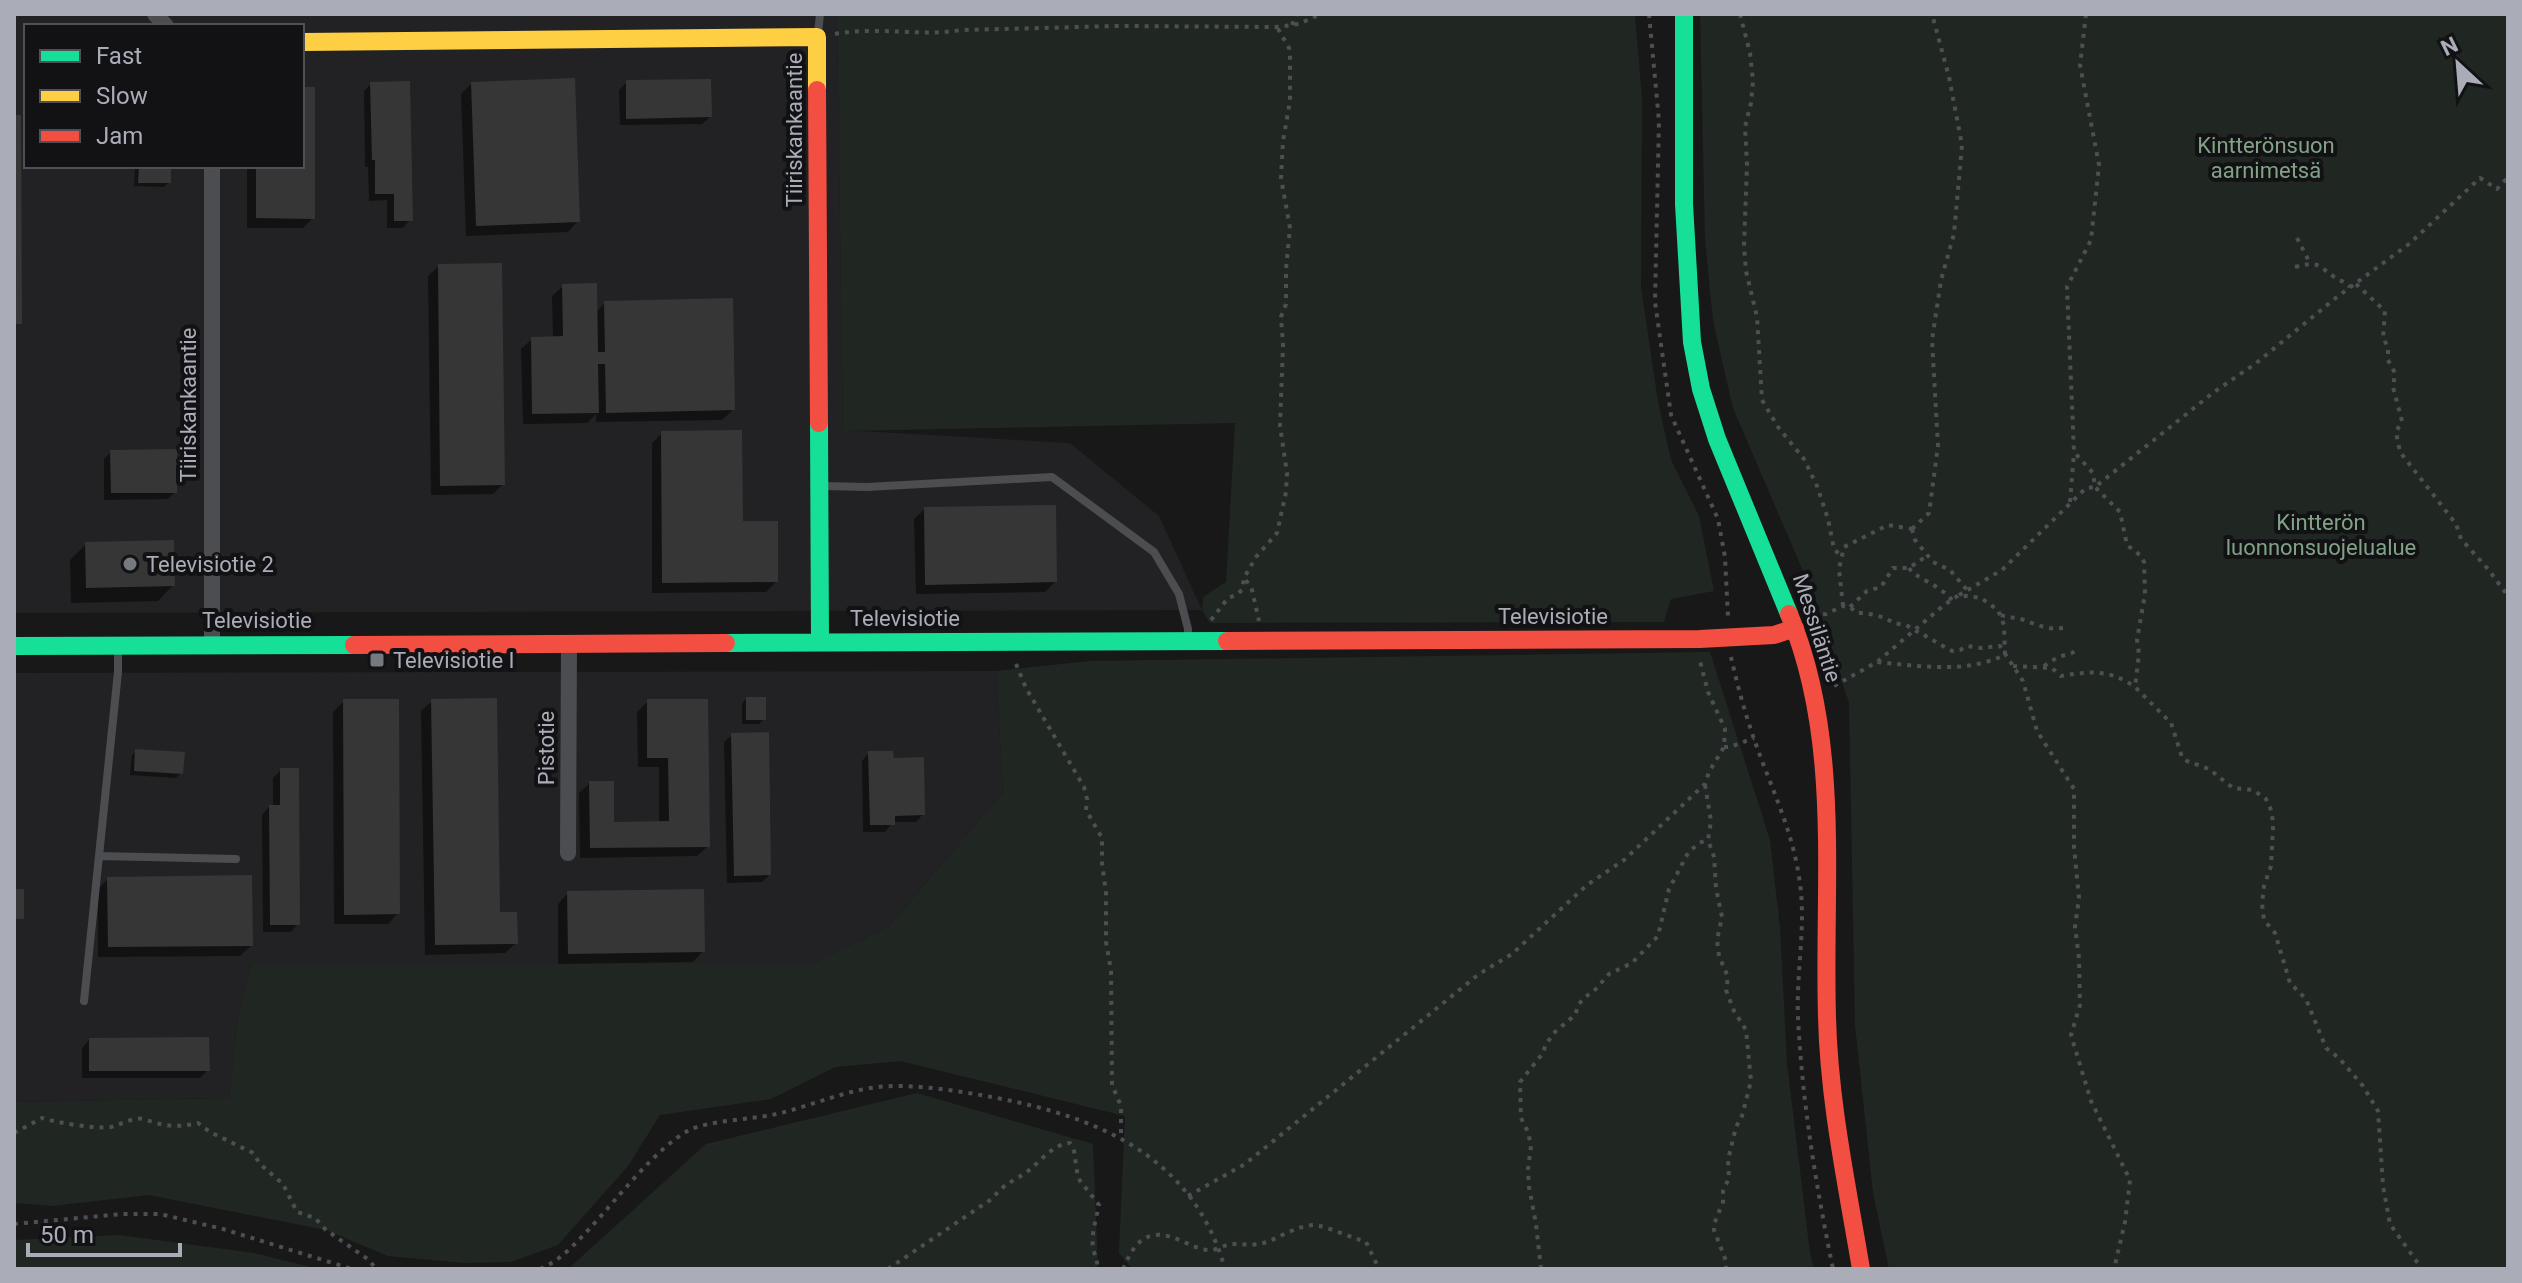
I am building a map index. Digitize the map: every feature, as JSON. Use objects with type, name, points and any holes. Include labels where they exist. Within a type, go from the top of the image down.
[{"type":"street","name":"Messiläntie","points":[[1684,14],[1684,204],[1692,342],[1701,389],[1717,439],[1794,625],[1814,696],[1826,780],[1827,1019],[1835,1117],[1861,1269]]},
{"type":"street","name":"Tiiriskankaantie","points":[[304,42],[817,37],[820,641]]},
{"type":"street","name":"Tiiriskankaantie","points":[[212,168],[212,644]]},
{"type":"street","name":"Televisiotie","points":[[14,646],[1700,639],[1774,635],[1794,625]]},
{"type":"street","name":"Pistotie","points":[[568,853],[569,643]]},
{"type":"lane","points":[[817,37],[820,14]]},
{"type":"lane","points":[[821,486],[867,487],[1052,477],[1154,552],[1179,594],[1188,629],[1197,642]]},
{"type":"lane","points":[[84,1001],[119,645]]},
{"type":"lane","points":[[99,856],[236,859]]},
{"type":"path","points":[[1292,25],[1297,14]]},
{"type":"path","points":[[817,37],[889,29],[947,33],[961,30],[1119,26],[1277,27],[1292,25],[1320,14]]},
{"type":"path","points":[[1740,14],[1753,81],[1745,127],[1744,246],[1746,271],[1757,317],[1762,400],[1778,427],[1804,459],[1828,519],[1834,549],[1842,557]]},
{"type":"path","points":[[1912,529],[1929,513],[1938,446],[1932,340],[1941,280],[1954,234],[1962,145],[1949,77],[1932,14]]},
{"type":"path","points":[[2070,502],[2074,452],[2067,287],[2091,240],[2099,165],[2080,65],[2086,14]]},
{"type":"path","points":[[1197,642],[1207,631],[1215,613],[1228,598],[1242,590],[1244,578],[1256,557],[1277,533],[1287,483],[1280,426],[1281,317],[1286,304],[1290,228],[1281,178],[1290,101],[1290,55],[1277,27]]},
{"type":"path","points":[[1814,696],[1877,662],[1952,600],[2002,570],[2086,488],[2095,487],[2409,244],[2480,178],[2497,189],[2508,177]]},
{"type":"path","points":[[2297,238],[2310,263]]},
{"type":"path","points":[[2295,267],[2310,263],[2321,265],[2385,311],[2383,338],[2388,347],[2388,360],[2395,373],[2393,387],[2402,421],[2396,432],[2400,452],[2456,524],[2461,539],[2470,546],[2508,596]]},
{"type":"path","points":[[2074,452],[2093,473],[2095,487],[2120,512],[2127,545],[2144,562],[2145,594],[2137,640],[2139,654],[2135,687]]},
{"type":"path","points":[[1843,606],[1839,569],[1844,547],[1888,525],[1912,529]]},
{"type":"path","points":[[1912,529],[1915,540],[1933,562],[1950,570],[1968,591]]},
{"type":"path","points":[[1850,607],[1867,591],[1881,587],[1893,568],[1909,568],[1928,555]]},
{"type":"path","points":[[1909,568],[1913,574],[1944,590],[1952,600]]},
{"type":"path","points":[[1244,578],[1252,590],[1267,641]]},
{"type":"path","points":[[1959,595],[1981,598],[2006,618],[2019,618],[2036,627],[2066,627]]},
{"type":"path","points":[[1794,625],[1807,616],[1826,614],[1843,606],[1850,607],[1857,613],[1906,625],[1952,651],[1967,646],[2000,646],[2023,681],[2037,731],[2074,789],[2074,847],[2079,898],[2075,927],[2080,1005],[2071,1035],[2091,1101],[2130,1180],[2125,1222],[2114,1269]]},
{"type":"path","points":[[1999,613],[2004,625],[2005,655]]},
{"type":"path","points":[[1700,639],[1699,658],[1708,692],[1725,729],[1724,747],[1705,784],[1711,821],[1708,840],[1714,857],[1722,917],[1717,940],[1719,956],[1728,977],[1726,990],[1746,1030],[1751,1081],[1728,1160],[1729,1178],[1723,1191],[1723,1202],[1714,1224],[1726,1269]]},
{"type":"path","points":[[1014,642],[1013,657],[1026,688],[1084,787],[1086,810],[1102,838],[1106,942],[1111,970],[1112,1085],[1121,1106],[1121,1137]]},
{"type":"path","points":[[2042,667],[2076,650]]},
{"type":"path","points":[[1877,662],[1974,666],[2005,655]]},
{"type":"path","points":[[2013,666],[2052,668],[2061,676],[2097,671],[2121,677],[2171,723],[2182,757],[2219,776],[2233,788],[2253,790],[2266,799],[2272,812],[2273,829],[2271,866],[2262,904],[2264,920],[2275,933],[2290,983],[2306,999],[2326,1048],[2363,1086],[2378,1111],[2383,1186],[2390,1224],[2422,1269]]},
{"type":"path","points":[[1724,747],[1754,738]]},
{"type":"path","points":[[1188,1196],[1245,1164],[1479,974],[1512,954],[1587,885],[1624,860],[1705,784]]},
{"type":"path","points":[[1541,1269],[1529,1187],[1531,1146],[1521,1118],[1520,1082],[1543,1053],[1551,1037],[1575,1015],[1585,997],[1609,974],[1632,963],[1658,936],[1669,889],[1688,853],[1708,840]]},
{"type":"path","points":[[540,1269],[554,1263],[572,1247],[668,1144],[693,1128],[774,1115],[855,1090],[894,1086],[957,1090],[1033,1105],[1121,1137],[1167,1172],[1188,1196],[1203,1217],[1225,1269]]},
{"type":"path","points":[[14,1133],[42,1118],[102,1128],[138,1118],[170,1126],[198,1123],[253,1153],[260,1164],[283,1184],[297,1212],[315,1218],[326,1230],[369,1260],[376,1269]]},
{"type":"path","points":[[888,1269],[993,1198],[999,1190],[1029,1171],[1052,1150],[1070,1143],[1078,1178],[1099,1205],[1093,1230],[1097,1269]]},
{"type":"path","points":[[14,1224],[122,1214],[160,1214],[223,1229],[352,1269]]},
{"type":"path","points":[[1123,1269],[1130,1251],[1155,1235],[1177,1239],[1204,1250],[1219,1249],[1227,1244],[1268,1242],[1314,1225],[1366,1242],[1379,1269]]},
{"type":"shaded area","points":[[14,14],[837,14],[843,430],[1070,443],[1159,516],[1202,610],[14,613]]},
{"type":"shaded area","points":[[996,671],[1003,792],[889,926],[812,964],[252,964],[238,1014],[229,1098],[14,1102],[14,673]]},
{"type":"green space","points":[[837,14],[1635,14],[1642,99],[1641,287],[1658,402],[1671,460],[1699,516],[1714,591],[1671,599],[1664,622],[1210,623],[1202,610],[1203,597],[1226,582],[1235,423],[843,431]]},
{"type":"green space","points":[[1700,14],[2508,14],[2508,1269],[1889,1269],[1873,1193],[1855,1025],[1849,703],[1815,599],[1733,408],[1713,321],[1705,238]]},
{"type":"green space","points":[[1710,652],[1770,840],[1780,927],[1787,1063],[1814,1269],[1132,1269],[1119,1253],[1125,1116],[900,1061],[835,1067],[771,1099],[660,1115],[628,1166],[558,1245],[511,1262],[464,1263],[388,1256],[326,1230],[149,1195],[53,1206],[14,1203],[14,1102],[229,1098],[238,1014],[252,964],[812,964],[889,926],[1003,792],[996,671],[1090,661]]},
{"type":"green space","points":[[917,1093],[1093,1144],[1098,1269],[568,1269],[706,1144]]},
{"type":"green space","points":[[119,1235],[254,1253],[319,1269],[14,1269],[14,1240]]},
{"type":"building","points":[[575,78],[580,222],[476,226],[471,82]]},
{"type":"building","points":[[711,79],[712,117],[626,119],[626,80]]},
{"type":"building","points":[[410,81],[413,221],[394,221],[394,194],[375,194],[370,82]]},
{"type":"building","points":[[304,87],[315,87],[315,219],[256,218],[256,168],[304,168]]},
{"type":"building","points":[[14,115],[21,115],[22,324],[14,324]]},
{"type":"building","points":[[139,168],[171,168],[171,183],[138,183]]},
{"type":"building","points":[[502,263],[505,485],[440,486],[438,264]]},
{"type":"building","points":[[597,283],[598,352],[605,352],[604,301],[733,298],[735,410],[606,413],[605,364],[598,364],[599,413],[532,414],[531,337],[563,336],[562,284]]},
{"type":"building","points":[[742,430],[743,521],[778,521],[778,582],[662,583],[661,431]]},
{"type":"building","points":[[177,449],[177,493],[111,493],[110,450]]},
{"type":"building","points":[[1056,505],[1057,582],[925,585],[924,507]]},
{"type":"building","name":"Televisiotie 2","points":[[174,540],[175,586],[86,588],[85,542]]},
{"type":"building","points":[[746,697],[766,697],[766,720],[746,720]]},
{"type":"building","points":[[497,698],[500,912],[517,912],[518,944],[435,945],[431,699]]},
{"type":"building","points":[[343,699],[399,699],[400,914],[344,915]]},
{"type":"building","points":[[647,699],[708,699],[710,847],[590,848],[589,781],[614,781],[614,822],[669,821],[668,758],[647,758]]},
{"type":"building","points":[[769,732],[771,875],[734,876],[731,733]]},
{"type":"building","points":[[135,749],[185,752],[183,774],[134,771]]},
{"type":"building","points":[[868,751],[893,751],[894,758],[924,757],[925,815],[895,816],[895,825],[870,825]]},
{"type":"building","points":[[280,768],[299,768],[300,925],[270,925],[269,805],[280,805]]},
{"type":"building","points":[[252,875],[253,946],[108,947],[107,877]]},
{"type":"building","points":[[14,889],[24,889],[24,919],[14,919]]},
{"type":"building","points":[[704,889],[705,952],[568,954],[567,891]]},
{"type":"building","points":[[209,1037],[210,1071],[89,1071],[89,1038]]},
{"type":"traffic: fast","points":[[1684,14],[1684,204],[1692,342],[1701,389],[1717,439],[1789,614]]},
{"type":"traffic: fast","points":[[819,423],[820,641]]},
{"type":"traffic: fast","points":[[726,643],[1227,641]]},
{"type":"traffic: fast","points":[[14,646],[354,645]]},
{"type":"traffic: slow","points":[[304,42],[817,37],[817,90]]},
{"type":"traffic: jam","points":[[817,90],[819,423]]},
{"type":"traffic: jam","points":[[1789,614],[1806,662],[1817,712],[1823,762],[1828,1049],[1861,1269]]},
{"type":"traffic: jam","points":[[1227,641],[1700,639],[1774,635],[1795,628]]},
{"type":"traffic: jam","points":[[354,645],[726,643]]},
{"type":"place","name":"Televisiotie 2","points":[[130,564]]},
{"type":"place","name":"Televisiotie I","points":[[377,660]]},
{"type":"park label","name":"Kintterönsuon aarnimetsä","points":[[2266,158]]},
{"type":"park label","name":"Kintterön luonnonsuojelualue","points":[[2321,534]]}]
